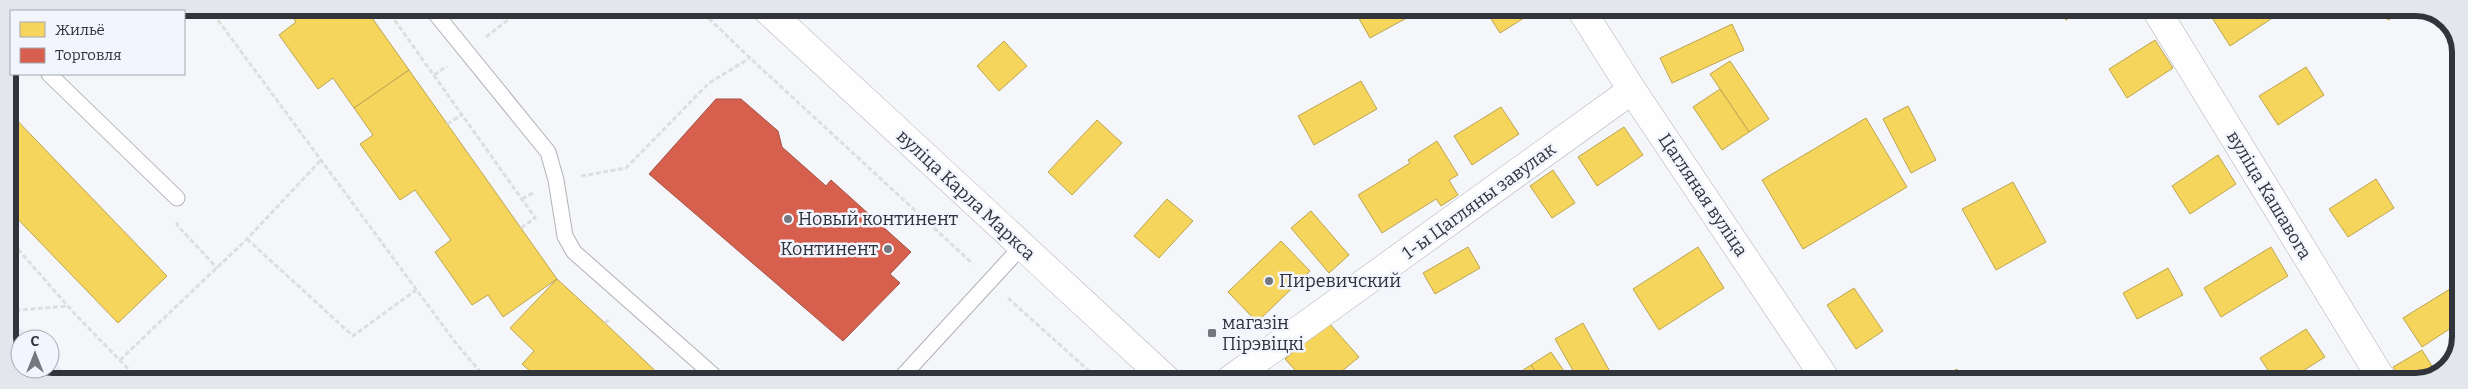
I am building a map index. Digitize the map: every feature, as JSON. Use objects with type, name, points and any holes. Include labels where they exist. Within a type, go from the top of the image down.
[{"type":"street","name":"вуліца Карла Маркса","points":[[774,16],[1159,372]]},
{"type":"street","name":"Цагляная вуліца","points":[[1585,17],[1632,90],[1821,373]]},
{"type":"street","name":"вуліца Кашавога","points":[[2160,17],[2378,373]]},
{"type":"street","name":"1-ы Цагляны завулак","points":[[1240,373],[1632,90]]},
{"type":"lane","points":[[438,16],[548,152],[556,180],[565,236],[574,252],[710,372]]},
{"type":"lane","points":[[50,75],[177,198]]},
{"type":"lane","points":[[908,372],[1022,246]]},
{"type":"path","points":[[215,16],[455,342],[481,372]]},
{"type":"path","points":[[707,16],[1091,372]]},
{"type":"path","points":[[522,199],[556,180],[626,168],[709,83],[750,58]]},
{"type":"path","points":[[447,124],[462,115]]},
{"type":"path","points":[[120,360],[247,239],[322,160]]},
{"type":"path","points":[[177,198],[177,225],[217,268]]},
{"type":"path","points":[[521,228],[535,218]]},
{"type":"path","points":[[247,239],[353,336],[416,289]]},
{"type":"path","points":[[16,247],[131,372]]},
{"type":"path","points":[[16,310],[69,306]]},
{"type":"building: Жильё","points":[[292,16],[371,16],[409,70],[354,108],[333,78],[318,89],[279,35],[296,22]]},
{"type":"building: Жильё","points":[[1358,17],[1409,17],[1370,38]]},
{"type":"building: Жильё","points":[[1490,17],[1526,17],[1500,33]]},
{"type":"building: Жильё","points":[[2211,17],[2274,17],[2230,46]]},
{"type":"building: Жильё","points":[[1732,24],[1744,50],[1672,83],[1660,58]]},
{"type":"building: Жильё","points":[[2155,40],[2173,68],[2127,98],[2109,69]]},
{"type":"building: Жильё","points":[[1004,41],[1027,66],[999,91],[977,66]]},
{"type":"building: Жильё","points":[[1730,61],[1769,119],[1749,132],[1710,74]]},
{"type":"building: Жильё","points":[[2306,67],[2324,95],[2278,125],[2259,96]]},
{"type":"building: Жильё","points":[[409,70],[557,279],[503,317],[488,295],[472,305],[435,252],[451,240],[415,190],[400,200],[360,144],[373,135],[354,108]]},
{"type":"building: Жильё","points":[[1361,81],[1377,109],[1314,145],[1298,116]]},
{"type":"building: Жильё","points":[[1720,89],[1749,132],[1722,150],[1693,107]]},
{"type":"building: Жильё","points":[[1908,106],[1936,160],[1911,173],[1883,119]]},
{"type":"building: Жильё","points":[[1501,107],[1519,134],[1472,165],[1454,136]]},
{"type":"building: Жильё","points":[[1866,118],[1907,187],[1803,249],[1762,180]]},
{"type":"building: Жильё","points":[[16,119],[167,276],[118,323],[16,217]]},
{"type":"building: Жильё","points":[[1097,120],[1122,143],[1072,195],[1048,172]]},
{"type":"building: Жильё","points":[[1624,127],[1643,155],[1597,186],[1578,157]]},
{"type":"building: Жильё","points":[[1437,141],[1458,175],[1449,180],[1458,195],[1441,206],[1436,199],[1382,233],[1358,195],[1410,163],[1408,160]]},
{"type":"building: Жильё","points":[[2218,155],[2236,184],[2190,214],[2172,186]]},
{"type":"building: Жильё","points":[[1553,170],[1575,203],[1552,218],[1530,186]]},
{"type":"building: Жильё","points":[[2376,179],[2394,208],[2348,237],[2329,209]]},
{"type":"building: Жильё","points":[[2013,182],[2046,242],[1996,270],[1962,209]]},
{"type":"building: Жильё","points":[[1167,199],[1193,221],[1159,258],[1134,236]]},
{"type":"building: Жильё","points":[[1311,211],[1349,255],[1329,273],[1291,228]]},
{"type":"building: Жильё","name":"Пиревичский","points":[[1281,241],[1310,271],[1257,322],[1228,292]]},
{"type":"building: Жильё","points":[[1468,247],[1480,268],[1435,294],[1423,273]]},
{"type":"building: Жильё","points":[[1698,247],[1724,288],[1659,330],[1633,289]]},
{"type":"building: Жильё","points":[[2271,247],[2288,276],[2221,317],[2204,288]]},
{"type":"building: Жильё","points":[[2168,268],[2183,295],[2137,319],[2123,293]]},
{"type":"building: Жильё","points":[[557,279],[657,372],[531,372],[522,364],[534,351],[510,328]]},
{"type":"building: Жильё","points":[[1854,288],[1883,331],[1856,349],[1827,305]]},
{"type":"building: Жильё","points":[[2450,289],[2451,291],[2451,328],[2422,347],[2403,318]]},
{"type":"building: Жильё","points":[[1328,322],[1359,357],[1340,373],[1297,373],[1285,359]]},
{"type":"building: Жильё","points":[[1583,323],[1611,373],[1574,373],[1555,339]]},
{"type":"building: Жильё","points":[[2306,329],[2325,357],[2300,373],[2270,373],[2260,358]]},
{"type":"building: Жильё","points":[[2422,350],[2433,368],[2416,373],[2397,373],[2393,367]]},
{"type":"building: Жильё","points":[[1551,352],[1565,373],[1536,373],[1531,365]]},
{"type":"building: Жильё","points":[[1531,365],[1536,373],[1519,373]]},
{"type":"building: Жильё","points":[[1957,369],[1959,373],[1951,373]]},
{"type":"building: Торговля","name":"Новый континент","points":[[716,99],[741,99],[778,131],[782,147],[826,186],[831,180],[911,252],[890,274],[900,283],[843,341],[649,174]]},
{"type":"place","name":"Новый континент","points":[[788,219]]},
{"type":"place","name":"Континент","points":[[888,249]]},
{"type":"place","name":"Пиревичский","points":[[1269,281]]},
{"type":"place","name":"магазін Пірэвіцкі","points":[[1212,333]]}]
